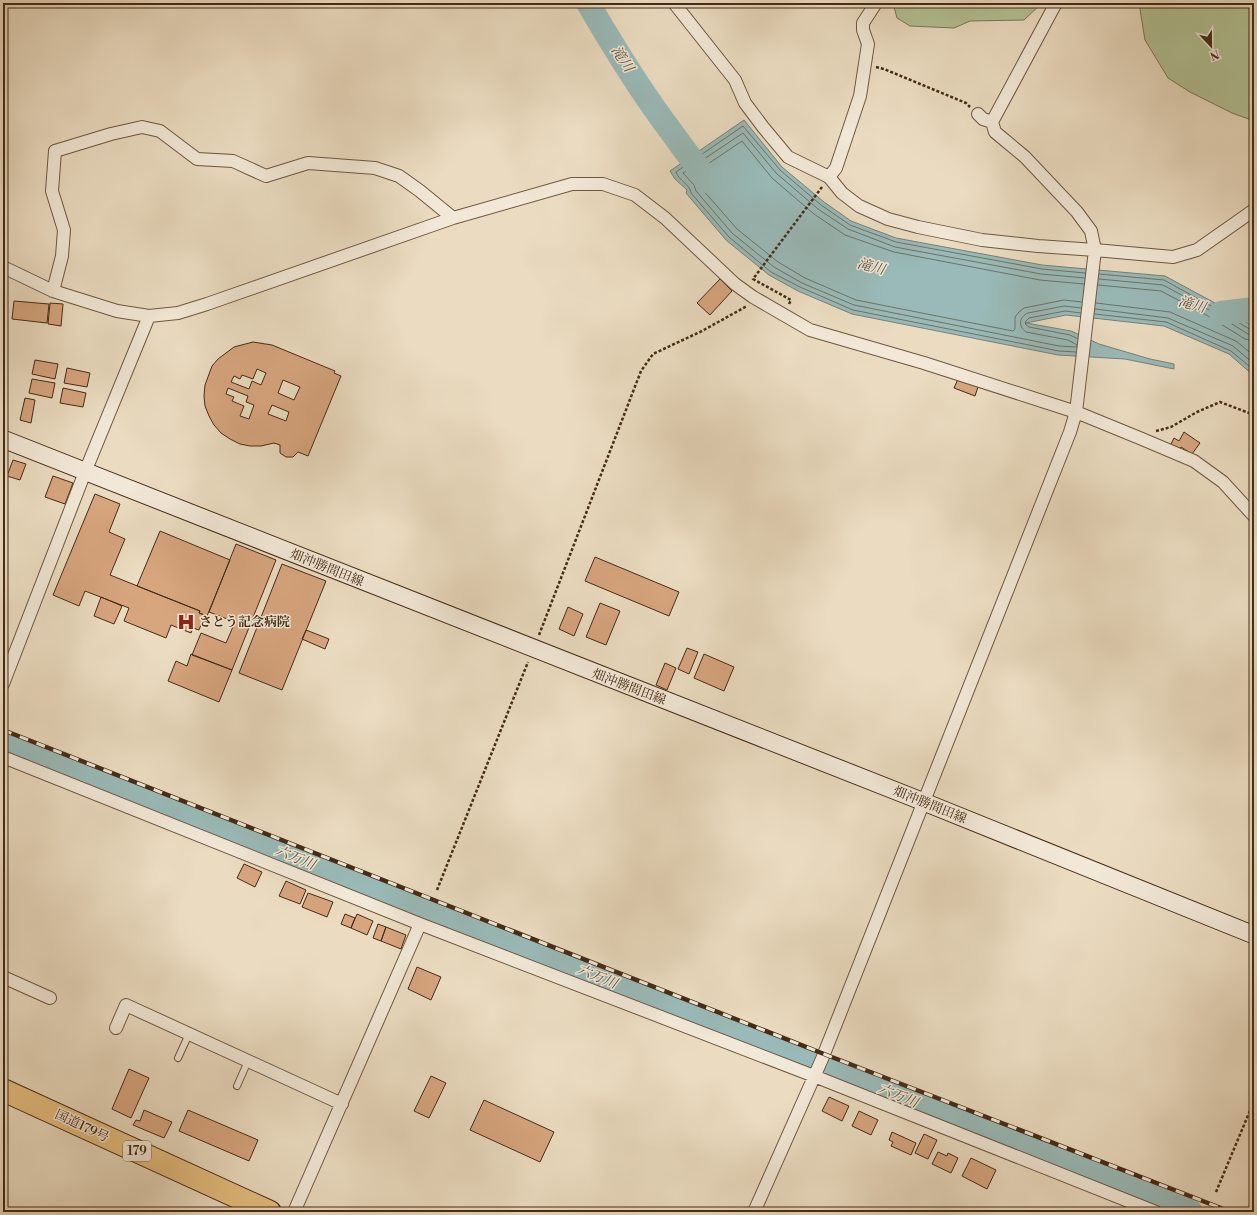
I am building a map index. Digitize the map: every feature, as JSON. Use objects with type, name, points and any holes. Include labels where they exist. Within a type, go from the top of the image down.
[{"type":"highway","name":"国道179号","points":[[3,1090],[270,1212]]},
{"type":"main road","name":"畑沖勝間田線","points":[[3,439],[924,802],[1254,935]]},
{"type":"street","points":[[674,3],[735,80],[745,103],[788,157],[842,192],[859,206],[888,218],[918,227],[989,240],[1038,246],[1173,257],[1196,250],[1254,210]]},
{"type":"street","points":[[826,182],[836,168],[860,96],[866,66],[868,44],[863,30],[863,23],[876,3]]},
{"type":"street","points":[[754,1212],[822,1060],[1070,432],[1076,412],[1095,250],[1091,232],[1077,212],[1025,157],[995,132],[992,122],[1056,3]]},
{"type":"street","points":[[978,114],[983,119],[992,122]]},
{"type":"street","points":[[53,291],[62,256],[64,230],[52,191],[55,151],[112,134],[142,127],[160,132],[197,159],[233,161],[266,176],[308,163],[375,168],[399,176],[453,218]]},
{"type":"street","points":[[3,267],[53,291],[117,311],[149,316],[178,313],[208,304],[453,218],[572,184],[603,184],[635,195],[659,213],[735,284],[753,297],[810,330],[924,363],[1076,412],[1142,439],[1194,461],[1224,482],[1254,516]]},
{"type":"street","points":[[3,684],[85,472],[149,316]]},
{"type":"street","points":[[3,757],[420,924],[814,1076],[1156,1212]]},
{"type":"street","points":[[294,1212],[420,924]]},
{"type":"street","points":[[3,977],[50,998]]},
{"type":"street","points":[[116,1028],[126,1005],[342,1104]]},
{"type":"lane","points":[[178,1058],[189,1034]]},
{"type":"lane","points":[[237,1086],[248,1060]]},
{"type":"path","points":[[866,66],[884,69],[966,103],[978,114]]},
{"type":"path","points":[[754,277],[826,182]]},
{"type":"path","points":[[438,890],[641,371],[653,354],[748,306],[753,297]]},
{"type":"path","points":[[1142,439],[1146,433],[1171,427],[1197,412],[1220,402],[1249,413],[1254,417]]},
{"type":"path","points":[[1216,1192],[1254,1102]]},
{"type":"green space","points":[[893,3],[1042,3],[1024,20],[970,21],[954,28],[910,26],[897,18]]},
{"type":"green space","points":[[1139,3],[1254,3],[1254,121],[1232,113],[1190,92],[1168,78],[1145,40]]},
{"type":"water","points":[[744,120],[782,167],[824,202],[851,221],[896,238],[1042,265],[1165,276],[1215,303],[1254,327],[1254,376],[1229,354],[1164,326],[1066,315],[1026,323],[1071,331],[1099,344],[1150,359],[1174,364],[1174,369],[1125,359],[1058,355],[852,314],[798,291],[769,275],[726,240],[686,193],[687,190],[675,179],[670,171]]},
{"type":"building","points":[[720,279],[732,291],[710,315],[697,303]]},
{"type":"building","points":[[14,301],[49,304],[47,323],[12,319]]},
{"type":"building","points":[[50,303],[63,304],[61,326],[48,324]]},
{"type":"building","points":[[253,342],[272,345],[335,371],[334,373],[341,376],[308,456],[298,452],[293,457],[286,457],[280,453],[280,445],[274,443],[261,446],[240,444],[221,433],[214,425],[205,406],[205,385],[212,366],[218,359],[234,347]],"holes":[[[257,369],[266,373],[261,385],[252,381],[249,389],[231,382],[234,376],[240,379],[242,375],[253,379]],[[283,380],[300,387],[294,400],[278,393]],[[228,388],[248,396],[246,402],[254,405],[249,419],[240,416],[244,406],[232,401],[234,397],[226,394]],[[272,405],[289,412],[286,421],[268,414]]]},
{"type":"building","points":[[35,360],[58,364],[55,379],[32,374]]},
{"type":"building","points":[[67,368],[90,373],[87,387],[64,383]]},
{"type":"building","points":[[32,379],[55,383],[52,398],[29,393]]},
{"type":"building","points":[[958,379],[978,387],[975,396],[954,388]]},
{"type":"building","points":[[63,388],[86,393],[83,407],[60,403]]},
{"type":"building","points":[[25,398],[35,400],[31,423],[20,420]]},
{"type":"building","points":[[1184,432],[1200,443],[1192,454],[1181,447],[1180,450],[1171,444],[1174,438],[1179,441]]},
{"type":"building","points":[[13,460],[26,464],[20,480],[7,476]]},
{"type":"building","points":[[53,476],[73,483],[65,504],[45,497]]},
{"type":"building","points":[[95,494],[120,504],[109,532],[125,539],[110,575],[200,611],[199,613],[205,615],[199,630],[193,628],[191,633],[171,625],[166,638],[124,621],[129,608],[85,591],[79,606],[53,595]]},
{"type":"building","points":[[160,531],[230,560],[207,616],[199,613],[200,611],[137,586]]},
{"type":"building","points":[[236,544],[276,560],[232,670],[192,655],[201,633],[226,643],[235,622],[209,612]]},
{"type":"building","points":[[595,557],[679,592],[669,616],[585,581]]},
{"type":"building","points":[[282,564],[326,581],[282,690],[239,673]]},
{"type":"building","points":[[101,597],[122,606],[114,624],[94,616]]},
{"type":"building","points":[[600,603],[620,611],[606,645],[586,637]]},
{"type":"building","points":[[568,607],[583,614],[574,636],[559,629]]},
{"type":"building","points":[[306,630],[329,639],[325,649],[302,639]]},
{"type":"building","points":[[687,648],[698,652],[689,674],[678,669]]},
{"type":"building","points":[[191,654],[232,670],[219,702],[168,681],[176,661],[187,666]]},
{"type":"building","points":[[704,654],[734,667],[724,691],[694,678]]},
{"type":"building","points":[[665,663],[676,668],[667,690],[656,685]]},
{"type":"building","points":[[244,864],[262,872],[255,887],[237,878]]},
{"type":"building","points":[[286,881],[306,890],[300,904],[279,896]]},
{"type":"building","points":[[308,893],[333,902],[327,917],[302,907]]},
{"type":"building","points":[[345,914],[355,918],[351,928],[341,924]]},
{"type":"building","points":[[357,914],[373,921],[367,935],[351,928]]},
{"type":"building","points":[[378,924],[386,927],[381,941],[373,938]]},
{"type":"building","points":[[386,927],[406,935],[401,949],[381,941]]},
{"type":"building","points":[[417,967],[441,977],[431,1000],[408,989]]},
{"type":"building","points":[[129,1069],[149,1078],[131,1118],[112,1109]]},
{"type":"building","points":[[431,1076],[446,1083],[429,1118],[414,1111]]},
{"type":"building","points":[[829,1097],[849,1106],[842,1121],[822,1111]]},
{"type":"building","points":[[484,1100],[554,1132],[540,1162],[470,1130]]},
{"type":"building","points":[[144,1110],[172,1122],[164,1138],[133,1125],[136,1120],[140,1121]]},
{"type":"building","points":[[188,1110],[258,1140],[249,1161],[179,1131]]},
{"type":"building","points":[[859,1111],[878,1120],[871,1135],[852,1126]]},
{"type":"building","points":[[892,1132],[916,1143],[911,1155],[891,1146],[893,1142],[889,1140]]},
{"type":"building","points":[[924,1134],[937,1140],[928,1159],[915,1153]]},
{"type":"building","points":[[938,1152],[947,1156],[948,1153],[958,1158],[951,1173],[932,1164]]},
{"type":"building","points":[[971,1158],[996,1170],[987,1189],[962,1176]]},
{"type":"waterway","name":"滝川","points":[[588,3],[639,86],[700,171],[710,182]]},
{"type":"waterway","points":[[1221,313],[1254,309]]},
{"type":"waterway","name":"六万川","points":[[3,742],[426,911],[1191,1212]]},
{"type":"railway","points":[[3,730],[824,1054],[1231,1212]]},
{"type":"place","name":"さとう記念病院","points":[[186,622]]}]
